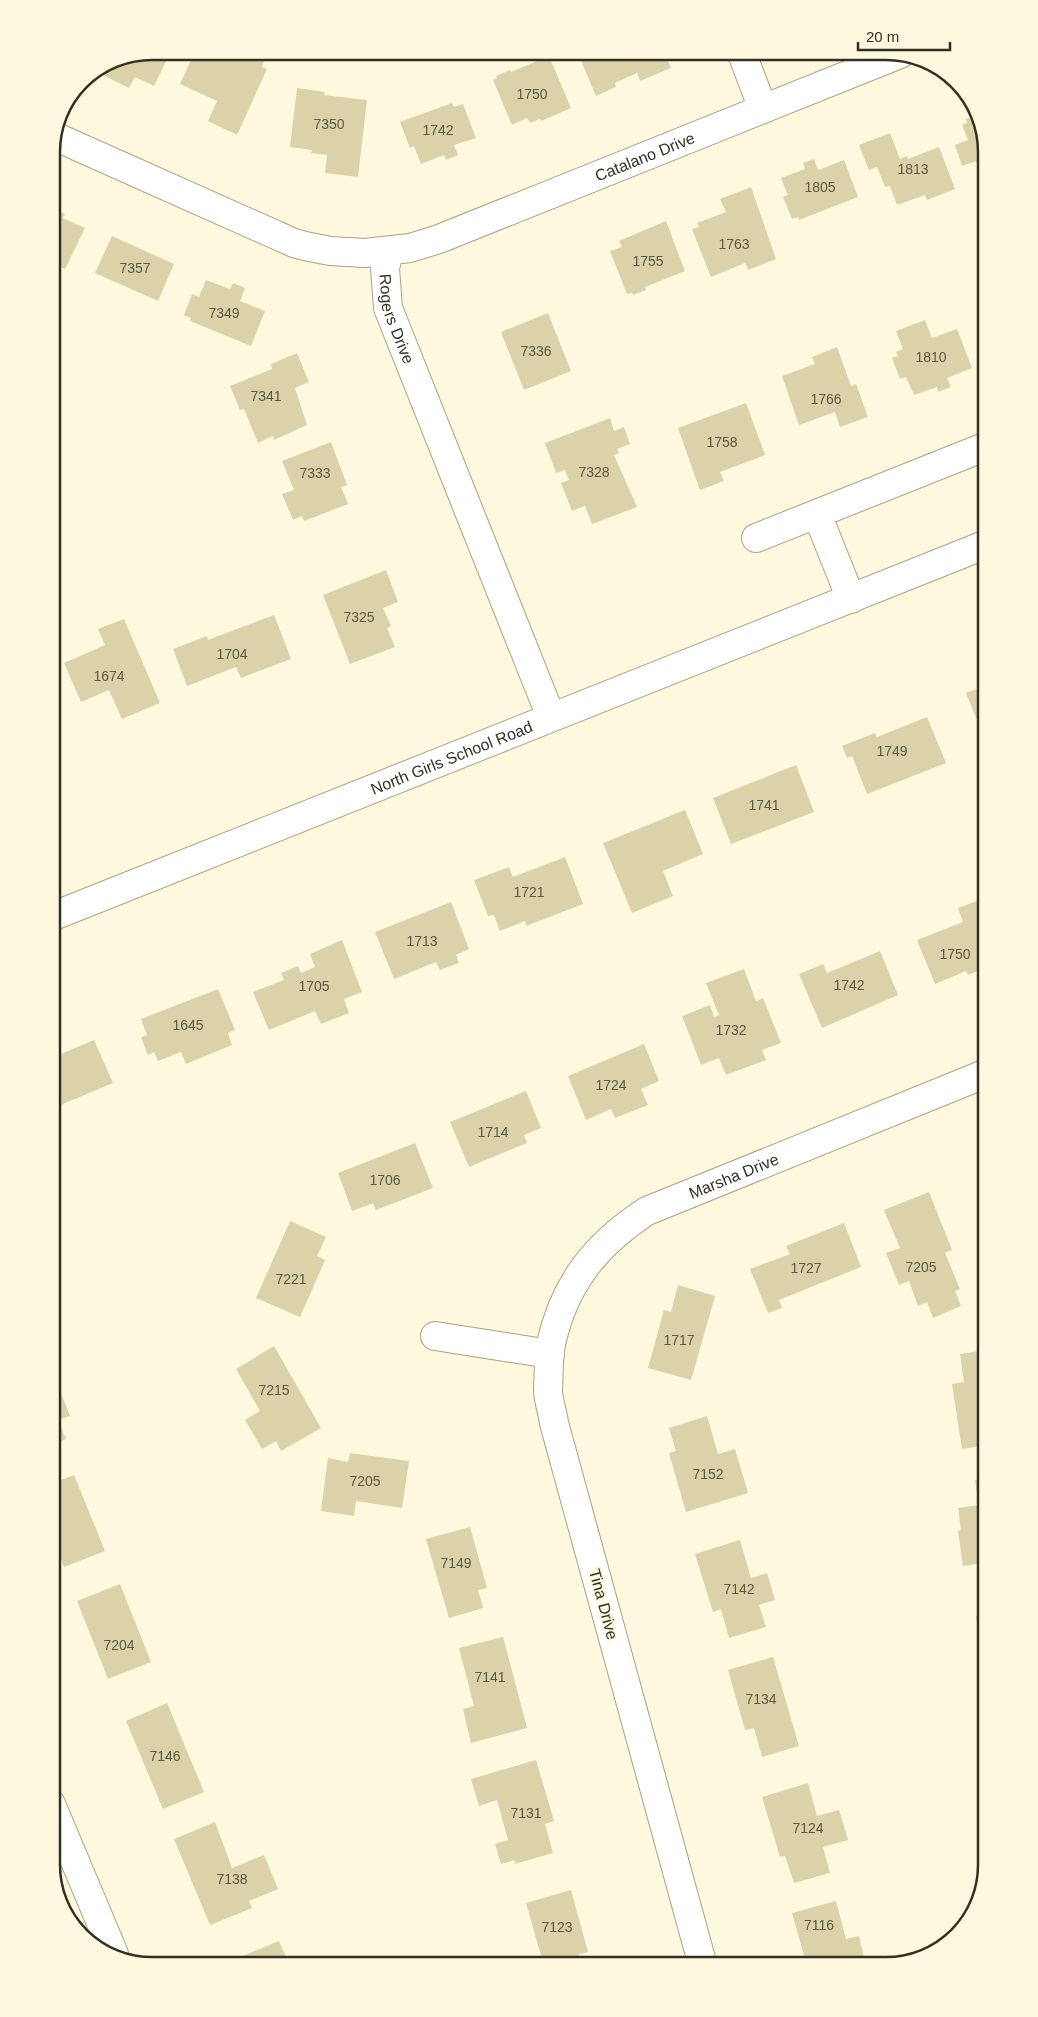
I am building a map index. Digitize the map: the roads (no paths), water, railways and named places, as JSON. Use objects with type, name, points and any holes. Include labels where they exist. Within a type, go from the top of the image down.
[{"type":"street","points":[[744,60],[763,109]]},
{"type":"street","name":"Catalano Drive","points":[[389,252],[439,239],[885,60]]},
{"type":"street","name":"Rogers Drive","points":[[61,139],[294,243],[353,253],[389,252],[385,268],[388,308],[551,717]]},
{"type":"street","points":[[756,538],[978,450]]},
{"type":"street","points":[[817,514],[851,598]]},
{"type":"street","name":"North Girls School Road","points":[[60,912],[978,548]]},
{"type":"street","name":"Marsha Drive","points":[[550,1354],[560,1313],[582,1269],[610,1238],[635,1219],[664,1204],[978,1077]]},
{"type":"street","points":[[434,1336],[550,1354]]},
{"type":"street","name":"Tina Drive","points":[[550,1354],[548,1389],[554,1423],[701,1957]]},
{"type":"street","points":[[60,1825],[112,1948]]}]
